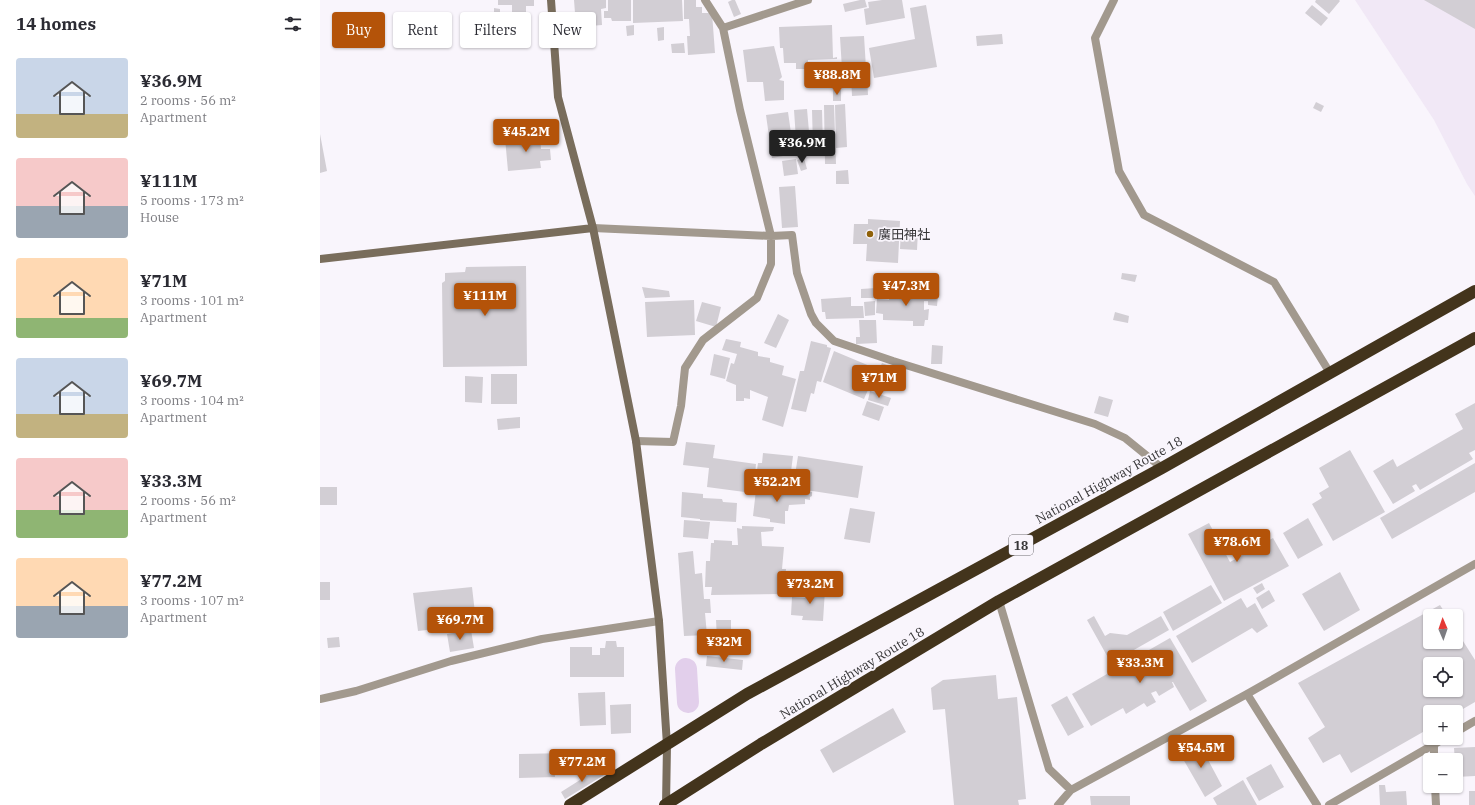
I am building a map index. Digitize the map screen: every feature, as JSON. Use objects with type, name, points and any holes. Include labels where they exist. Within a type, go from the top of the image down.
[{"type":"highway","name":"National Highway Route 18","points":[[570,805],[747,694],[1162,468],[1475,291]]},
{"type":"highway","name":"National Highway Route 18","points":[[666,805],[761,744],[999,601],[1475,338]]},
{"type":"street","points":[[550,0],[558,97],[593,228],[636,441],[659,621],[667,745],[666,805]]},
{"type":"street","points":[[636,441],[674,442],[681,406],[685,368],[703,340],[757,298],[771,264],[771,236],[740,110],[723,28],[706,0]]},
{"type":"street","points":[[723,28],[808,0]]},
{"type":"street","points":[[1114,0],[1095,38],[1119,171],[1144,215],[1274,282],[1330,373]]},
{"type":"street","points":[[320,259],[593,228],[792,236],[797,273],[811,314],[816,323],[834,341],[1095,424],[1125,438],[1162,468]]},
{"type":"street","points":[[1058,805],[1071,790],[1247,694],[1475,564]]},
{"type":"street","points":[[999,601],[1049,769],[1071,790]]},
{"type":"street","points":[[320,699],[356,691],[451,661],[542,639],[659,621]]},
{"type":"street","points":[[1247,694],[1317,805]]},
{"type":"street","points":[[1463,728],[1475,721]]},
{"type":"street","points":[[1329,805],[1434,745],[1434,753]]},
{"type":"street","points":[[1435,793],[1436,805]]},
{"type":"shaded area","points":[[1355,0],[1475,0],[1475,196],[1467,184],[1434,120]]},
{"type":"building","points":[[498,0],[534,0],[534,6],[526,6],[526,12],[512,12],[512,5],[498,5]]},
{"type":"building","points":[[574,0],[606,0],[606,8],[601,9],[602,25],[596,26],[596,12],[575,12]]},
{"type":"building","points":[[608,0],[631,0],[631,21],[612,21],[611,18],[604,18],[604,11],[608,11]]},
{"type":"building","points":[[633,0],[682,0],[683,21],[633,23]]},
{"type":"building","points":[[684,0],[696,0],[696,7],[702,7],[702,13],[712,13],[715,53],[688,55],[687,36],[690,36],[689,19],[684,19]]},
{"type":"building","points":[[735,0],[741,14],[734,17],[728,2]]},
{"type":"building","points":[[865,0],[867,7],[845,12],[843,4]]},
{"type":"building","points":[[902,0],[905,18],[866,25],[864,9],[869,8],[868,2]]},
{"type":"building","points":[[1316,0],[1340,1],[1329,14],[1315,2]]},
{"type":"building","points":[[1424,0],[1475,0],[1475,29]]},
{"type":"building","points":[[926,5],[937,67],[874,78],[869,48],[915,39],[910,8]]},
{"type":"building","points":[[1312,5],[1328,18],[1321,26],[1305,13]]},
{"type":"building","points":[[494,8],[500,9],[500,12],[494,12]]},
{"type":"building","points":[[634,25],[634,35],[627,36],[626,26]]},
{"type":"building","points":[[832,25],[833,58],[837,57],[837,59],[808,60],[808,63],[805,63],[805,69],[796,69],[796,63],[784,63],[783,48],[780,48],[779,27]]},
{"type":"building","points":[[664,27],[664,40],[658,41],[657,28]]},
{"type":"building","points":[[1002,34],[1003,44],[977,46],[976,36]]},
{"type":"building","points":[[864,36],[866,68],[842,69],[840,37]]},
{"type":"building","points":[[684,43],[685,53],[672,53],[671,44]]},
{"type":"building","points":[[774,46],[782,77],[779,80],[784,81],[784,100],[765,101],[763,82],[747,82],[743,50]]},
{"type":"building","points":[[867,75],[868,95],[852,96],[851,76]]},
{"type":"building","points":[[833,90],[841,90],[841,101],[833,101]]},
{"type":"building","points":[[1316,102],[1324,106],[1321,112],[1313,108]]},
{"type":"building","points":[[845,104],[847,147],[836,148],[835,105]]},
{"type":"building","points":[[824,105],[834,105],[836,164],[825,164]]},
{"type":"building","points":[[807,109],[811,154],[797,154],[794,110]]},
{"type":"building","points":[[812,110],[822,110],[823,147],[813,147]]},
{"type":"building","points":[[788,112],[794,154],[772,158],[766,115]]},
{"type":"building","points":[[320,134],[327,171],[320,173]]},
{"type":"building","points":[[540,135],[541,149],[550,149],[551,160],[540,161],[541,168],[508,171],[505,138]]},
{"type":"building","points":[[804,158],[807,169],[801,171],[797,160]]},
{"type":"building","points":[[796,159],[798,174],[784,176],[782,161]]},
{"type":"building","points":[[848,170],[849,184],[836,184],[836,171]]},
{"type":"building","points":[[795,186],[798,227],[782,228],[779,187]]},
{"type":"building","points":[[868,219],[900,221],[898,263],[866,261],[867,244],[853,244],[854,224],[868,224]]},
{"type":"building","points":[[901,230],[918,231],[917,250],[900,249]]},
{"type":"building","points":[[526,266],[527,366],[443,367],[442,283],[445,281],[445,273],[465,272],[466,267]]},
{"type":"building","points":[[1122,273],[1137,275],[1135,282],[1121,279]]},
{"type":"building","points":[[642,287],[669,291],[670,297],[645,298]]},
{"type":"building","points":[[876,288],[876,298],[861,298],[861,289]]},
{"type":"building","points":[[890,292],[925,294],[925,298],[927,298],[927,294],[938,295],[937,306],[928,305],[928,301],[924,301],[924,310],[929,309],[928,320],[925,320],[924,326],[913,326],[913,321],[883,320],[883,314],[876,313],[877,299],[889,300]]},
{"type":"building","points":[[851,297],[851,306],[863,306],[864,318],[826,319],[825,312],[822,312],[821,299]]},
{"type":"building","points":[[694,300],[695,335],[647,337],[645,302]]},
{"type":"building","points":[[875,301],[875,315],[865,316],[864,302]]},
{"type":"building","points":[[702,302],[721,307],[716,327],[696,321]]},
{"type":"building","points":[[1115,312],[1129,316],[1128,323],[1113,320]]},
{"type":"building","points":[[778,314],[789,320],[776,348],[764,343]]},
{"type":"building","points":[[859,320],[876,320],[877,343],[856,344],[856,337],[860,337]]},
{"type":"building","points":[[726,339],[741,342],[740,347],[758,352],[758,356],[770,358],[770,362],[784,366],[782,375],[796,379],[783,427],[762,420],[768,397],[750,390],[750,399],[744,398],[744,401],[736,401],[736,385],[726,381],[731,363],[734,364],[737,354],[722,350]]},
{"type":"building","points":[[811,341],[827,345],[827,347],[831,348],[821,382],[817,381],[814,394],[811,393],[806,412],[791,409],[800,371],[804,371]]},
{"type":"building","points":[[932,345],[943,346],[942,364],[931,364]]},
{"type":"building","points":[[834,351],[877,369],[864,399],[823,382]]},
{"type":"building","points":[[714,354],[730,358],[725,379],[710,375]]},
{"type":"building","points":[[882,363],[902,371],[896,387],[875,379]]},
{"type":"building","points":[[491,374],[517,374],[517,404],[491,404]]},
{"type":"building","points":[[465,376],[483,377],[482,403],[465,402]]},
{"type":"building","points":[[870,391],[891,398],[888,406],[868,400]]},
{"type":"building","points":[[1099,396],[1113,400],[1108,417],[1094,413]]},
{"type":"building","points":[[867,401],[884,407],[879,421],[862,415]]},
{"type":"building","points":[[1475,403],[1475,450],[1469,453],[1473,459],[1420,490],[1416,484],[1412,486],[1415,491],[1393,504],[1373,471],[1393,459],[1397,467],[1463,429],[1455,414]]},
{"type":"building","points":[[520,417],[520,428],[498,430],[497,419]]},
{"type":"building","points":[[686,442],[715,445],[713,458],[756,464],[754,484],[758,463],[762,463],[763,453],[793,456],[789,487],[771,485],[770,488],[753,486],[752,493],[707,487],[709,468],[683,465]]},
{"type":"building","points":[[1350,450],[1385,512],[1333,541],[1312,504],[1322,498],[1319,493],[1329,487],[1319,468]]},
{"type":"building","points":[[798,456],[863,466],[858,498],[793,488]]},
{"type":"building","points":[[1475,463],[1475,492],[1392,539],[1380,518]]},
{"type":"building","points":[[320,487],[337,487],[337,505],[320,505]]},
{"type":"building","points":[[775,489],[787,492],[790,490],[812,492],[812,496],[810,497],[810,500],[805,499],[805,504],[789,505],[788,511],[785,511],[785,524],[770,522],[770,519],[753,516],[756,490]]},
{"type":"building","points":[[682,492],[703,494],[703,498],[722,499],[723,502],[737,503],[736,522],[700,520],[681,517]]},
{"type":"building","points":[[850,508],[875,512],[870,543],[844,539]]},
{"type":"building","points":[[1308,518],[1323,545],[1298,559],[1283,533]]},
{"type":"building","points":[[684,520],[710,522],[708,539],[683,537]]},
{"type":"building","points":[[1209,523],[1230,562],[1273,538],[1289,566],[1224,601],[1188,534]]},
{"type":"building","points":[[742,526],[774,527],[773,531],[761,532],[762,546],[784,547],[782,569],[786,569],[784,594],[711,595],[712,587],[705,587],[706,561],[710,561],[711,543],[714,543],[714,540],[732,541],[732,545],[738,545],[737,528],[742,529]]},
{"type":"building","points":[[693,551],[695,574],[702,573],[704,599],[710,599],[711,613],[705,613],[707,635],[684,636],[678,553]]},
{"type":"building","points":[[1340,572],[1360,610],[1324,631],[1302,594]]},
{"type":"building","points":[[320,582],[330,582],[330,600],[320,600]]},
{"type":"building","points":[[1262,583],[1265,589],[1257,594],[1253,588]]},
{"type":"building","points":[[1211,585],[1222,603],[1173,631],[1163,612]]},
{"type":"building","points":[[472,587],[475,613],[462,615],[463,626],[418,631],[413,593]]},
{"type":"building","points":[[806,588],[825,590],[823,621],[802,620],[803,616],[791,615],[792,597],[805,598]]},
{"type":"building","points":[[1269,590],[1275,601],[1262,609],[1256,598]]},
{"type":"building","points":[[1241,598],[1247,608],[1255,603],[1268,626],[1257,633],[1252,628],[1192,663],[1176,636]]},
{"type":"building","points":[[1440,605],[1443,609],[1433,609]]},
{"type":"building","points":[[1423,614],[1423,649],[1463,649],[1463,641],[1475,660],[1475,702],[1463,709],[1463,705],[1423,705],[1423,732],[1351,773],[1340,754],[1323,763],[1308,738],[1325,727],[1298,683]]},
{"type":"building","points":[[1094,616],[1105,636],[1110,633],[1127,635],[1161,616],[1169,630],[1111,663],[1087,620]]},
{"type":"building","points":[[716,620],[731,620],[731,639],[717,639]]},
{"type":"building","points":[[471,630],[474,648],[450,652],[447,634]]},
{"type":"building","points":[[339,637],[340,647],[328,648],[327,638]]},
{"type":"building","points":[[1170,638],[1207,701],[1190,711],[1172,682],[1174,687],[1159,696],[1156,691],[1151,693],[1156,702],[1147,707],[1144,703],[1126,714],[1123,708],[1091,726],[1072,694]]},
{"type":"building","points":[[606,641],[616,641],[617,647],[624,647],[624,677],[570,677],[570,647],[592,647],[592,655],[600,655],[600,648],[605,648]]},
{"type":"building","points":[[707,656],[743,660],[742,670],[706,666]]},
{"type":"building","points":[[996,675],[998,699],[1017,697],[1026,799],[1018,800],[1019,805],[954,805],[945,709],[933,710],[931,688],[943,680]]},
{"type":"building","points":[[605,692],[606,725],[580,726],[578,693]]},
{"type":"building","points":[[1067,696],[1084,727],[1068,736],[1051,705]]},
{"type":"building","points":[[631,704],[631,733],[611,734],[610,705]]},
{"type":"building","points":[[893,708],[906,732],[833,773],[820,750]]},
{"type":"building","points":[[1198,741],[1222,786],[1205,797],[1179,752]]},
{"type":"building","points":[[1475,747],[1475,776],[1463,777],[1463,753],[1454,753],[1454,748]]},
{"type":"building","points":[[568,753],[568,769],[554,769],[555,777],[519,778],[519,754]]},
{"type":"building","points":[[1271,764],[1284,787],[1259,801],[1246,778]]},
{"type":"building","points":[[599,768],[604,775],[565,799],[561,792]]},
{"type":"building","points":[[1243,780],[1257,805],[1217,805],[1213,798]]},
{"type":"building","points":[[1379,785],[1385,785],[1386,792],[1406,791],[1407,805],[1380,805]]},
{"type":"building","points":[[1469,791],[1475,791],[1475,805],[1469,805]]},
{"type":"building","points":[[1090,796],[1130,796],[1130,805],[1091,805]]},
{"type":"waterway","points":[[686,669],[688,702]]},
{"type":"place","name":"廣田神社","points":[[870,234]]}]
